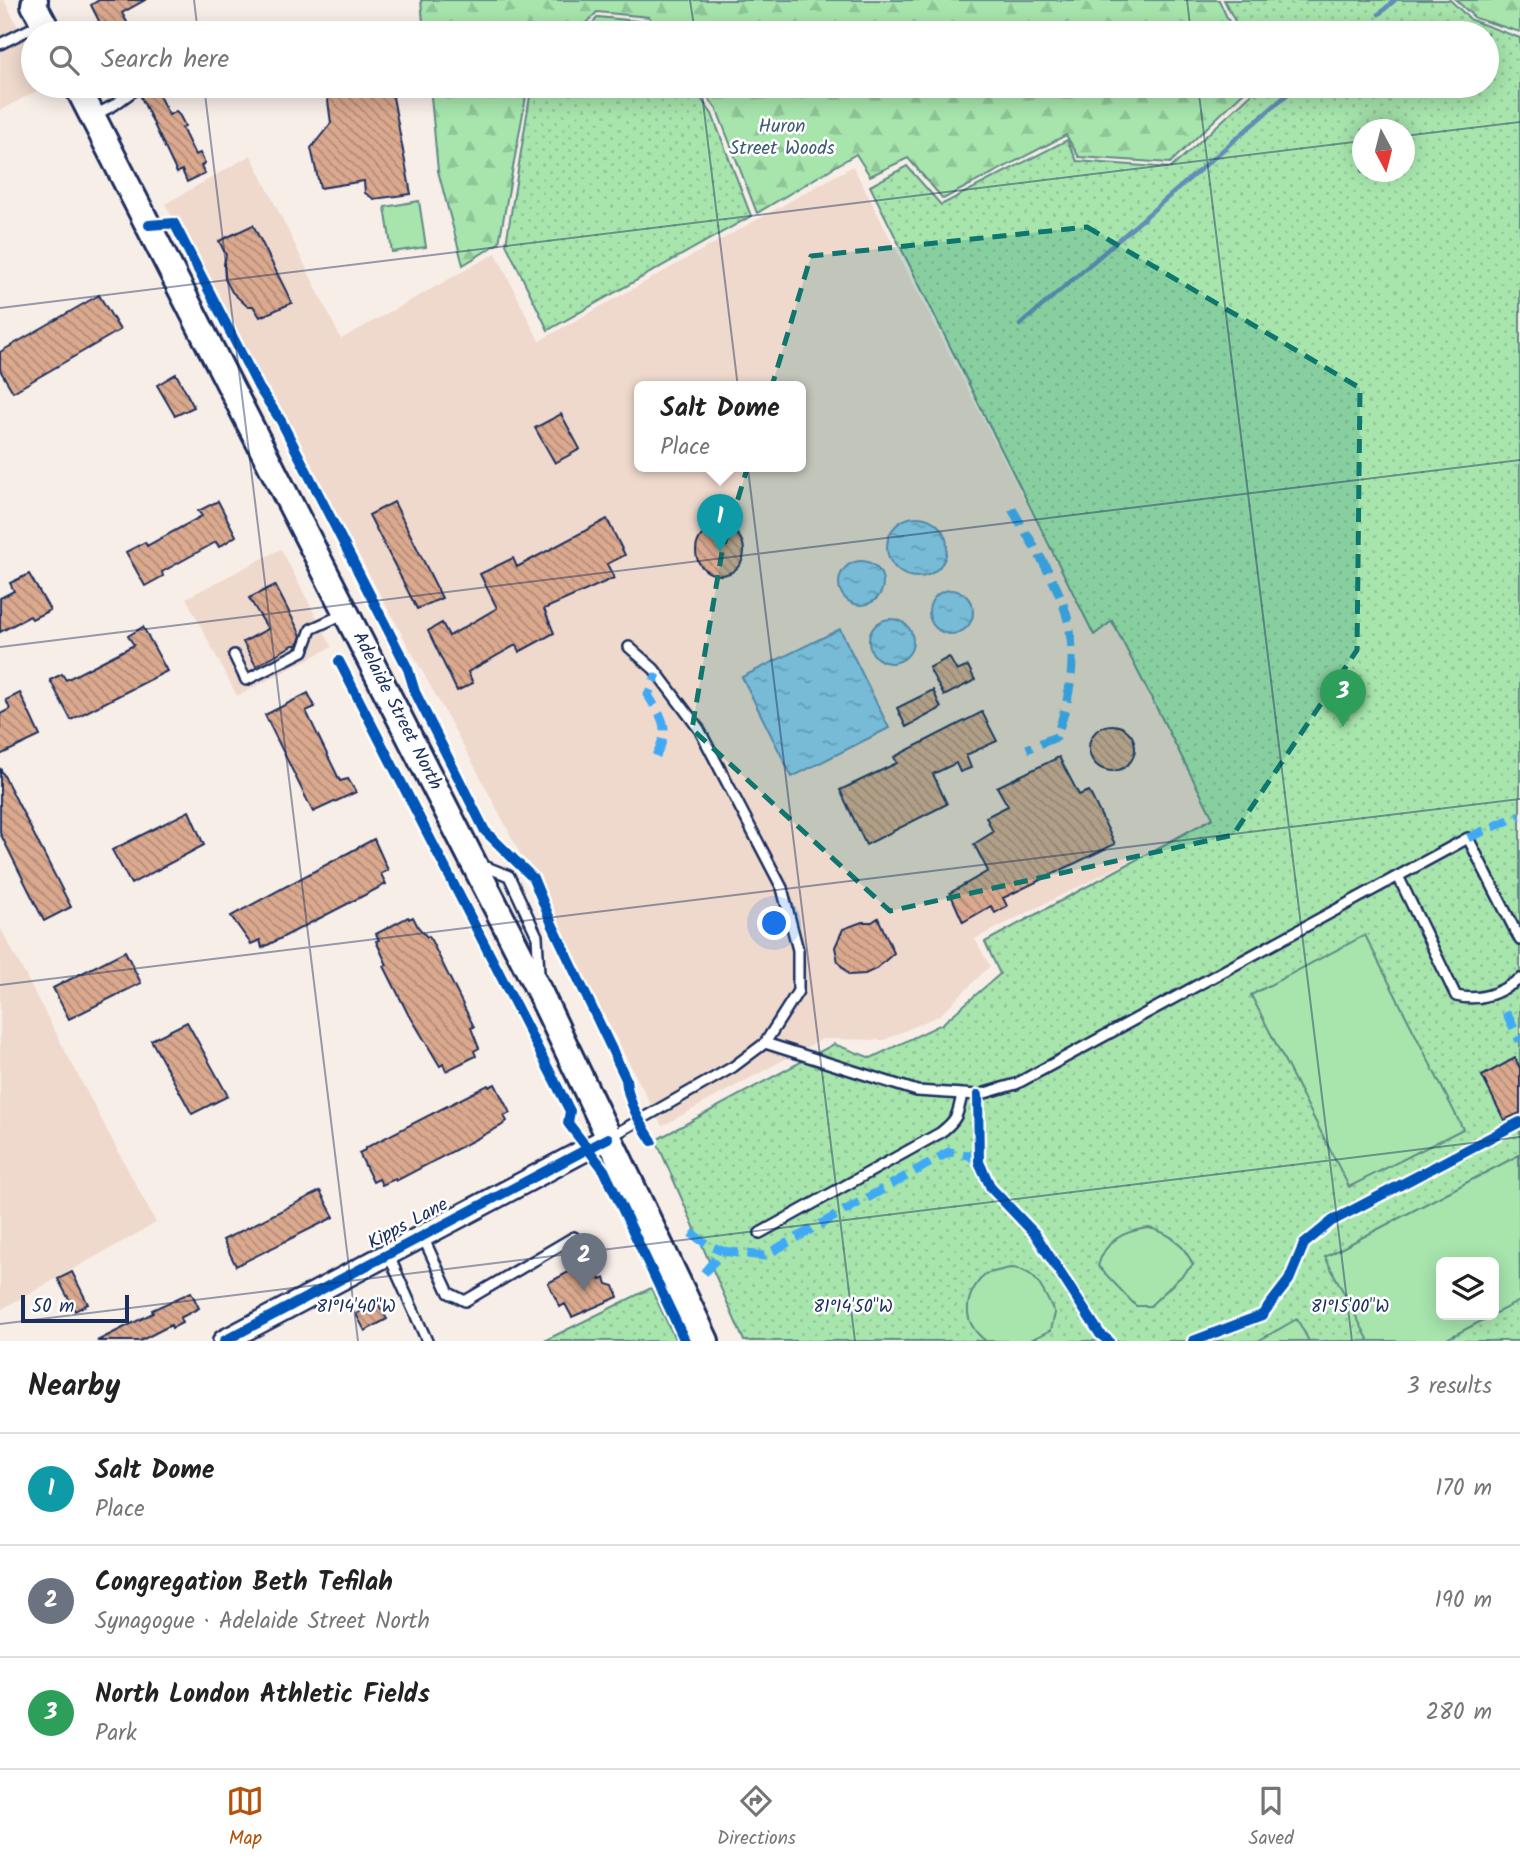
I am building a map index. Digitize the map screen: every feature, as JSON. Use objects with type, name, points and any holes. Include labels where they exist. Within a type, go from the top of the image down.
[{"type":"main road","name":"Adelaide Street North","points":[[84,98],[540,993],[706,1341]]},
{"type":"street","name":"Kipps Lane","points":[[224,1341],[608,1138]]},
{"type":"lane","points":[[0,44],[21,25]]},
{"type":"lane","points":[[93,116],[123,98]]},
{"type":"lane","points":[[234,655],[246,680],[303,650],[311,629],[347,613]]},
{"type":"lane","points":[[608,1138],[733,1067],[765,1043],[798,991],[798,950],[782,888],[699,729],[654,669],[629,647]]},
{"type":"lane","points":[[765,1043],[917,1091],[978,1095],[1016,1084],[1468,838],[1520,940]]},
{"type":"lane","points":[[1398,876],[1456,996],[1472,1000],[1491,995],[1520,979]]},
{"type":"lane","points":[[760,1233],[940,1133],[954,1123],[962,1094]]},
{"type":"lane","points":[[423,1236],[449,1293],[465,1301],[574,1237]]},
{"type":"lane","points":[[388,1254],[427,1341]]},
{"type":"highlighted area","points":[[1087,227],[1360,388],[1357,650],[1233,835],[890,911],[692,729],[722,552],[811,256]]},
{"type":"shaded area","points":[[0,0],[4,0],[21,33],[21,98],[24,98],[0,110]]},
{"type":"shaded area","points":[[251,155],[341,339],[496,253],[539,341],[853,166],[1094,635],[1112,621],[1213,819],[975,939],[990,966],[940,1015],[884,1040],[822,1039],[662,1126],[475,767],[165,204]]},
{"type":"shaded area","points":[[281,549],[332,647],[237,696],[186,598]]},
{"type":"shaded area","points":[[0,927],[156,1223],[0,1310]]},
{"type":"green space","points":[[421,0],[1219,0],[1229,21],[652,21],[649,17],[597,12],[588,21],[423,21]]},
{"type":"green space","points":[[1224,0],[1450,0],[1474,21],[1235,21]]},
{"type":"green space","points":[[1456,0],[1520,0],[1520,32],[1499,25],[1499,21],[1475,18]]},
{"type":"green space","points":[[598,17],[636,21],[594,21]]},
{"type":"green space","points":[[1499,30],[1520,38],[1520,1341],[744,1341],[656,1140],[834,1044],[871,1058],[942,1024],[1000,974],[985,942],[1213,818],[1112,621],[1094,635],[870,186],[907,166],[941,205],[1067,140],[1077,161],[1171,168],[1247,98],[1499,98]]},
{"type":"green space","points":[[431,98],[526,98],[499,243],[463,265],[438,171]]},
{"type":"green space","points":[[530,98],[701,98],[712,114],[751,216],[548,330],[506,244]]},
{"type":"green space","name":"Huron Street Woods","points":[[708,98],[1238,98],[1170,163],[1079,157],[1066,135],[943,199],[908,158],[870,176],[856,154],[757,213],[717,110]]},
{"type":"green space","points":[[419,201],[426,247],[392,252],[385,207]]},
{"type":"green space","points":[[1365,935],[1463,1129],[1349,1187],[1251,995]]},
{"type":"green space","points":[[1519,1155],[1520,1301],[1499,1312],[1499,1257],[1436,1257],[1436,1320],[1483,1320],[1443,1341],[1369,1341],[1325,1257]]},
{"type":"green space","points":[[1149,1228],[1176,1241],[1193,1265],[1150,1306],[1136,1306],[1098,1266],[1105,1250],[1117,1238]]},
{"type":"green space","points":[[1010,1268],[1027,1272],[1038,1283],[1055,1313],[1051,1330],[1029,1341],[986,1341],[972,1325],[969,1300],[985,1274]]},
{"type":"green space","points":[[651,1288],[676,1341],[544,1341]]},
{"type":"green space","points":[[1297,1319],[1309,1341],[1258,1341]]},
{"type":"water","points":[[911,517],[923,517],[942,530],[947,547],[945,559],[934,572],[923,577],[911,577],[892,564],[887,553],[887,541],[900,522]]},
{"type":"water","points":[[861,561],[876,568],[883,583],[876,598],[861,605],[846,598],[839,583],[846,568]]},
{"type":"water","points":[[951,590],[966,597],[973,612],[966,627],[951,634],[936,627],[929,612],[936,597]]},
{"type":"water","points":[[891,619],[907,625],[913,641],[907,657],[891,663],[875,657],[869,641],[875,625]]},
{"type":"water","points":[[840,629],[889,728],[792,777],[742,677]]},
{"type":"building","points":[[99,0],[145,0],[122,13],[126,21],[99,21],[91,5]]},
{"type":"building","points":[[141,98],[160,98],[169,115],[176,111],[185,126],[182,128],[195,155],[200,153],[205,163],[201,166],[205,173],[187,182],[182,170],[177,173]]},
{"type":"building","points":[[328,98],[393,98],[411,194],[374,199],[365,193],[364,181],[320,188],[311,148],[331,123]]},
{"type":"building","points":[[253,225],[292,303],[260,317],[253,306],[247,306],[232,292],[225,279],[226,255],[219,241]]},
{"type":"building","points":[[99,295],[120,330],[13,392],[0,370],[0,352]]},
{"type":"building","points":[[176,374],[194,407],[175,416],[157,385]]},
{"type":"building","points":[[561,414],[580,449],[555,463],[535,428]]},
{"type":"building","points":[[218,501],[236,536],[219,547],[216,542],[162,572],[163,576],[145,586],[126,552],[145,542],[147,546],[202,516],[198,511]]},
{"type":"building","points":[[394,502],[442,598],[417,609],[369,515]]},
{"type":"building","points":[[607,519],[625,555],[607,564],[614,578],[544,609],[554,633],[519,652],[516,645],[468,672],[473,683],[457,691],[428,631],[442,623],[449,636],[497,608],[480,574],[513,558],[517,567]]},
{"type":"building","points":[[720,527],[737,534],[744,551],[737,568],[720,575],[703,568],[696,551],[703,534]]},
{"type":"building","points":[[29,574],[50,610],[32,619],[30,616],[0,632],[0,598],[14,591],[10,583]]},
{"type":"building","points":[[275,585],[301,635],[298,645],[293,645],[256,666],[243,642],[268,629],[249,598]]},
{"type":"building","points":[[143,627],[167,671],[71,720],[50,680],[62,674],[66,680],[134,645],[128,636]]},
{"type":"building","points":[[949,657],[957,671],[968,666],[975,680],[944,696],[929,668]]},
{"type":"building","points":[[933,690],[941,708],[906,727],[897,708]]},
{"type":"building","points":[[20,693],[40,736],[0,755],[0,714],[10,709],[6,700]]},
{"type":"building","points":[[308,693],[315,707],[306,711],[340,781],[348,779],[356,792],[313,812],[265,715]]},
{"type":"building","points":[[982,712],[997,741],[966,755],[971,768],[960,772],[956,763],[933,774],[947,804],[866,845],[840,790],[897,763],[894,757]]},
{"type":"building","points":[[1112,725],[1128,732],[1135,748],[1128,764],[1112,771],[1096,764],[1089,748],[1096,732]]},
{"type":"building","points":[[1059,757],[1079,795],[1089,791],[1115,844],[1003,898],[1007,906],[995,913],[991,906],[963,922],[950,893],[988,871],[974,844],[993,832],[986,817],[1008,806],[997,787]]},
{"type":"building","points":[[0,768],[71,907],[44,921],[0,833]]},
{"type":"building","points":[[189,811],[204,845],[131,884],[112,850]]},
{"type":"building","points":[[374,839],[388,870],[381,874],[386,884],[262,948],[260,940],[251,944],[231,916]]},
{"type":"building","points":[[413,917],[418,927],[429,936],[474,1027],[471,1028],[479,1048],[474,1051],[476,1056],[446,1071],[443,1064],[440,1066],[409,1016],[384,966],[387,965],[376,941],[379,940],[376,934]]},
{"type":"building","points":[[878,918],[894,953],[876,969],[865,974],[849,975],[838,962],[835,947],[843,929]]},
{"type":"building","points":[[125,951],[141,983],[69,1019],[53,988]]},
{"type":"building","points":[[187,1022],[228,1096],[192,1114],[151,1040]]},
{"type":"building","points":[[1515,1058],[1520,1068],[1520,1113],[1504,1120],[1482,1076]]},
{"type":"building","points":[[495,1084],[510,1113],[504,1116],[507,1121],[501,1126],[396,1181],[395,1179],[382,1185],[379,1179],[373,1182],[359,1153],[365,1148],[488,1085],[489,1087]]},
{"type":"building","points":[[320,1191],[334,1217],[236,1266],[223,1240]]},
{"type":"building","points":[[591,1260],[600,1280],[605,1278],[607,1284],[614,1286],[618,1297],[572,1317],[565,1304],[560,1307],[548,1283]]},
{"type":"building","points":[[72,1272],[88,1304],[75,1311],[58,1279]]},
{"type":"building","points":[[191,1292],[199,1308],[180,1318],[182,1323],[172,1328],[171,1325],[140,1341],[97,1341],[153,1313],[152,1310]]},
{"type":"building","points":[[377,1302],[387,1319],[365,1331],[356,1314]]},
{"type":"waterway","points":[[1379,14],[1395,0]]},
{"type":"waterway","points":[[1020,325],[1283,98]]},
{"type":"marked path","points":[[1012,509],[1059,593],[1071,637],[1072,671],[1066,705],[1056,737],[1027,749]]},
{"type":"marked path","points":[[656,756],[664,730],[658,711],[648,695],[657,674]]},
{"type":"marked path","points":[[1468,838],[1520,815]]},
{"type":"marked path","points":[[1506,1012],[1520,1041]]},
{"type":"marked path","points":[[704,1273],[722,1251],[764,1256],[949,1152],[969,1155],[979,1162]]},
{"type":"marked path","points":[[691,1233],[722,1251]]},
{"type":"cycle path","points":[[149,225],[174,223],[259,388],[281,421],[408,669],[415,692],[485,831],[533,878],[626,1079],[635,1111],[652,1141]]},
{"type":"cycle path","points":[[339,661],[570,1111],[568,1123],[604,1170],[685,1341]]},
{"type":"cycle path","points":[[978,1095],[979,1162],[991,1188],[1035,1234],[1100,1334],[1109,1341]]},
{"type":"cycle path","points":[[1193,1341],[1262,1315],[1289,1280],[1304,1244],[1332,1221],[1520,1122]]},
{"type":"cycle path","points":[[224,1341],[608,1138]]},
{"type":"place","name":"Salt Dome","points":[[720,552]]},
{"type":"place","name":"North London Athletic Fields","points":[[1343,727]]},
{"type":"place","name":"Congregation Beth Tefilah","points":[[584,1291]]}]
